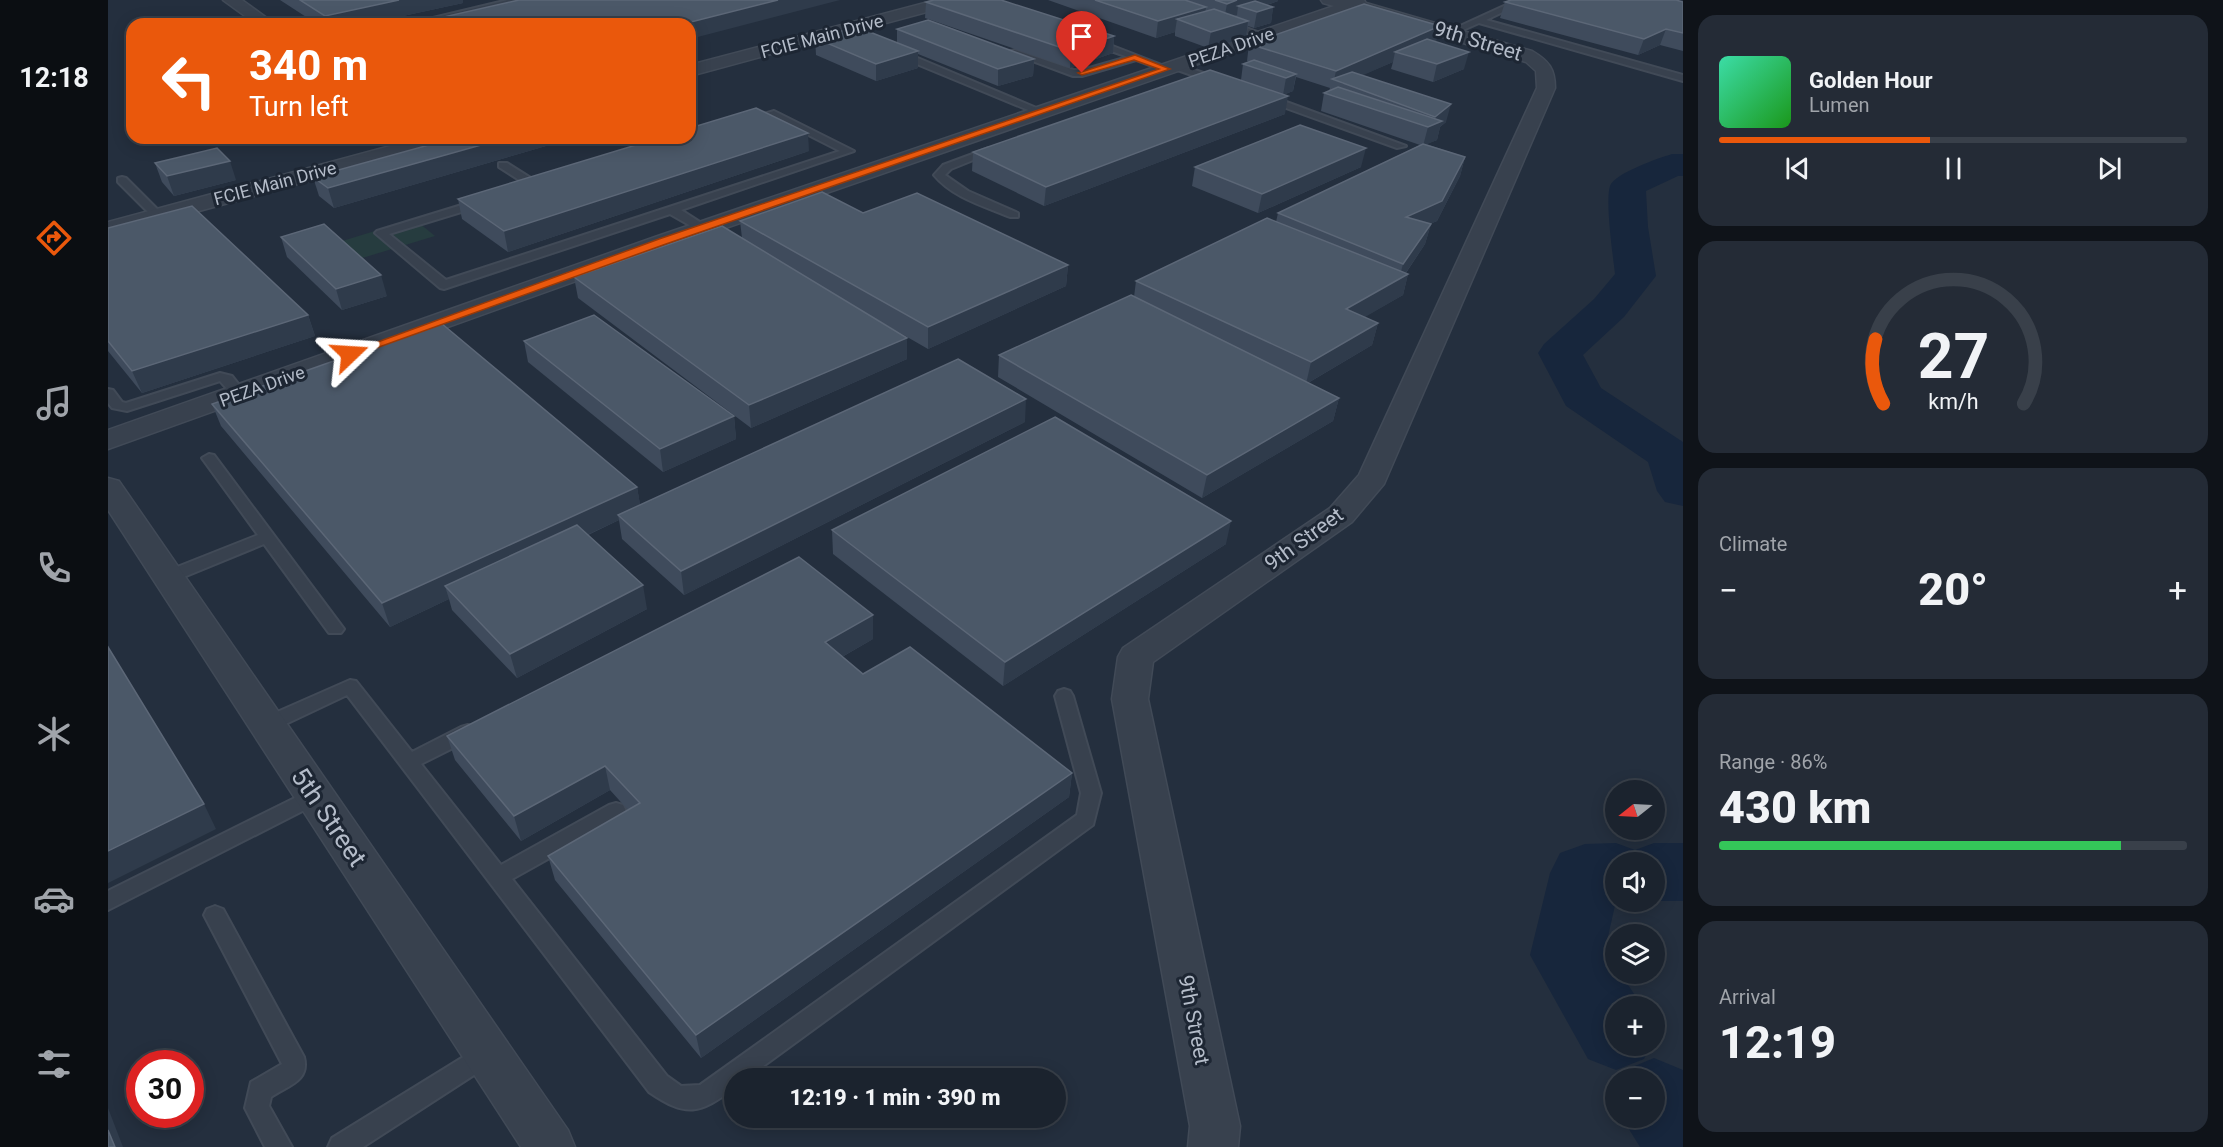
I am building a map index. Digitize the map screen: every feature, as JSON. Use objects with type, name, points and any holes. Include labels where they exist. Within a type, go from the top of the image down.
[{"type":"street","points":[[231,0],[258,18]]},
{"type":"street","name":"FCIE Main Drive","points":[[696,69],[954,0]]},
{"type":"street","name":"9th Street","points":[[1213,1147],[1215,1126],[1130,699],[1136,657],[1341,515],[1373,478],[1546,88],[1546,71],[1541,63],[1465,26],[1349,1]]},
{"type":"street","name":"PEZA Drive","points":[[108,440],[702,228],[1041,112],[1174,73],[1349,1]]},
{"type":"street","name":"FCIE Main Drive","points":[[108,229],[418,144]]},
{"type":"street","name":"5th Street","points":[[108,487],[550,1147]]},
{"type":"lane","points":[[439,18],[519,0]]},
{"type":"lane","points":[[1465,26],[1524,0]]},
{"type":"lane","points":[[1215,19],[1264,36]]},
{"type":"lane","points":[[1465,26],[1683,78]]},
{"type":"lane","points":[[1082,37],[1174,73],[1202,76],[1235,87]]},
{"type":"lane","points":[[883,47],[1041,112]]},
{"type":"lane","points":[[1005,50],[1073,73],[1082,73],[1135,58]]},
{"type":"lane","points":[[1174,73],[1202,76]]},
{"type":"lane","points":[[1257,95],[1401,146]]},
{"type":"lane","points":[[675,144],[381,233],[444,285],[849,151],[774,114],[696,138]]},
{"type":"lane","points":[[1008,145],[947,167],[939,175],[946,183],[1014,215]]},
{"type":"lane","points":[[503,165],[536,186]]},
{"type":"lane","points":[[122,180],[157,215]]},
{"type":"lane","points":[[672,210],[702,228]]},
{"type":"lane","points":[[108,393],[117,405],[126,407],[220,377],[227,379],[239,394]]},
{"type":"lane","points":[[209,458],[335,629]]},
{"type":"lane","points":[[168,577],[268,537]]},
{"type":"lane","points":[[266,724],[350,686],[658,1084],[678,1098],[704,1096],[1086,819],[1091,793],[1064,696]]},
{"type":"lane","points":[[410,762],[483,724]]},
{"type":"lane","points":[[108,901],[315,796]]},
{"type":"lane","points":[[498,877],[616,811]]},
{"type":"lane","points":[[215,915],[292,1058],[295,1069],[260,1090],[257,1108],[279,1147]]},
{"type":"lane","points":[[341,1147],[487,1053]]},
{"type":"green space","points":[[414,219],[435,236],[359,259],[339,242]]},
{"type":"building","points":[[300,0],[399,0],[325,16]]},
{"type":"building","points":[[519,0],[778,0],[696,21],[696,18],[440,18]]},
{"type":"building","points":[[1001,0],[1114,36],[1071,51],[926,2]]},
{"type":"building","points":[[1095,0],[1185,0],[1206,7],[1158,21]]},
{"type":"building","points":[[1215,0],[1237,0],[1227,4]]},
{"type":"building","points":[[1511,0],[1676,0],[1683,2],[1683,33],[1666,29],[1644,39],[1505,2]]},
{"type":"building","points":[[1255,1],[1273,7],[1257,12],[1238,6]]},
{"type":"building","points":[[1364,4],[1440,26],[1336,71],[1249,44]]},
{"type":"building","points":[[1214,9],[1248,21],[1211,32],[1177,19]]},
{"type":"building","points":[[928,20],[1034,59],[998,69],[897,29]]},
{"type":"building","points":[[857,27],[918,51],[876,64],[815,38]]},
{"type":"building","points":[[1427,39],[1469,52],[1437,64],[1395,52]]},
{"type":"building","points":[[1254,60],[1296,74],[1286,78],[1243,64]]},
{"type":"building","points":[[1210,70],[1288,96],[1046,187],[973,152]]},
{"type":"building","points":[[1352,72],[1451,104],[1435,117],[1332,79]]},
{"type":"building","points":[[1338,87],[1442,121],[1428,127],[1324,93]]},
{"type":"building","points":[[756,108],[808,133],[504,231],[458,199],[639,144],[696,144],[696,126]]},
{"type":"building","points":[[1300,125],[1366,148],[1262,194],[1195,167]]},
{"type":"building","points":[[432,144],[485,144],[328,188],[313,177]]},
{"type":"building","points":[[1423,144],[1465,157],[1442,201],[1406,217],[1431,224],[1403,264],[1278,213]]},
{"type":"building","points":[[217,148],[230,161],[167,176],[155,163]]},
{"type":"building","points":[[822,192],[863,213],[917,193],[1068,265],[928,327],[740,221]]},
{"type":"building","points":[[192,206],[308,315],[132,371],[108,341],[108,228]]},
{"type":"building","points":[[1267,218],[1408,274],[1346,309],[1378,323],[1311,362],[1136,281]]},
{"type":"building","points":[[324,224],[381,275],[336,289],[281,237]]},
{"type":"building","points":[[722,226],[907,338],[749,405],[574,277]]},
{"type":"building","points":[[1131,295],[1339,398],[1207,475],[999,355]]},
{"type":"building","points":[[594,315],[734,416],[660,449],[524,341]]},
{"type":"building","points":[[441,323],[637,487],[382,603],[212,404]]},
{"type":"building","points":[[958,359],[1026,399],[681,571],[618,515]]},
{"type":"building","points":[[1055,417],[1231,521],[1005,662],[832,530]]},
{"type":"building","points":[[577,525],[643,585],[510,654],[445,586]]},
{"type":"building","points":[[799,557],[873,615],[825,642],[863,674],[910,647],[1072,773],[696,1035],[548,856],[640,803],[605,766],[514,816],[447,736]]},
{"type":"building","points":[[108,647],[204,804],[108,851]]},
{"type":"building","points":[[108,1130],[115,1147],[108,1147]]},
{"type":"waterway","points":[[1683,165],[1672,165],[1628,186],[1629,227],[1636,276],[1609,308],[1560,353],[1582,396],[1670,455],[1683,491]]},
{"type":"waterway","points":[[1605,872],[1585,873],[1567,955],[1605,1016]]},
{"type":"waterway","points":[[1665,872],[1683,872]]},
{"type":"waterway","points":[[1665,1114],[1683,1135]]},
{"type":"route","points":[[350,354],[663,242],[1167,69],[1135,58],[1082,73]]}]
